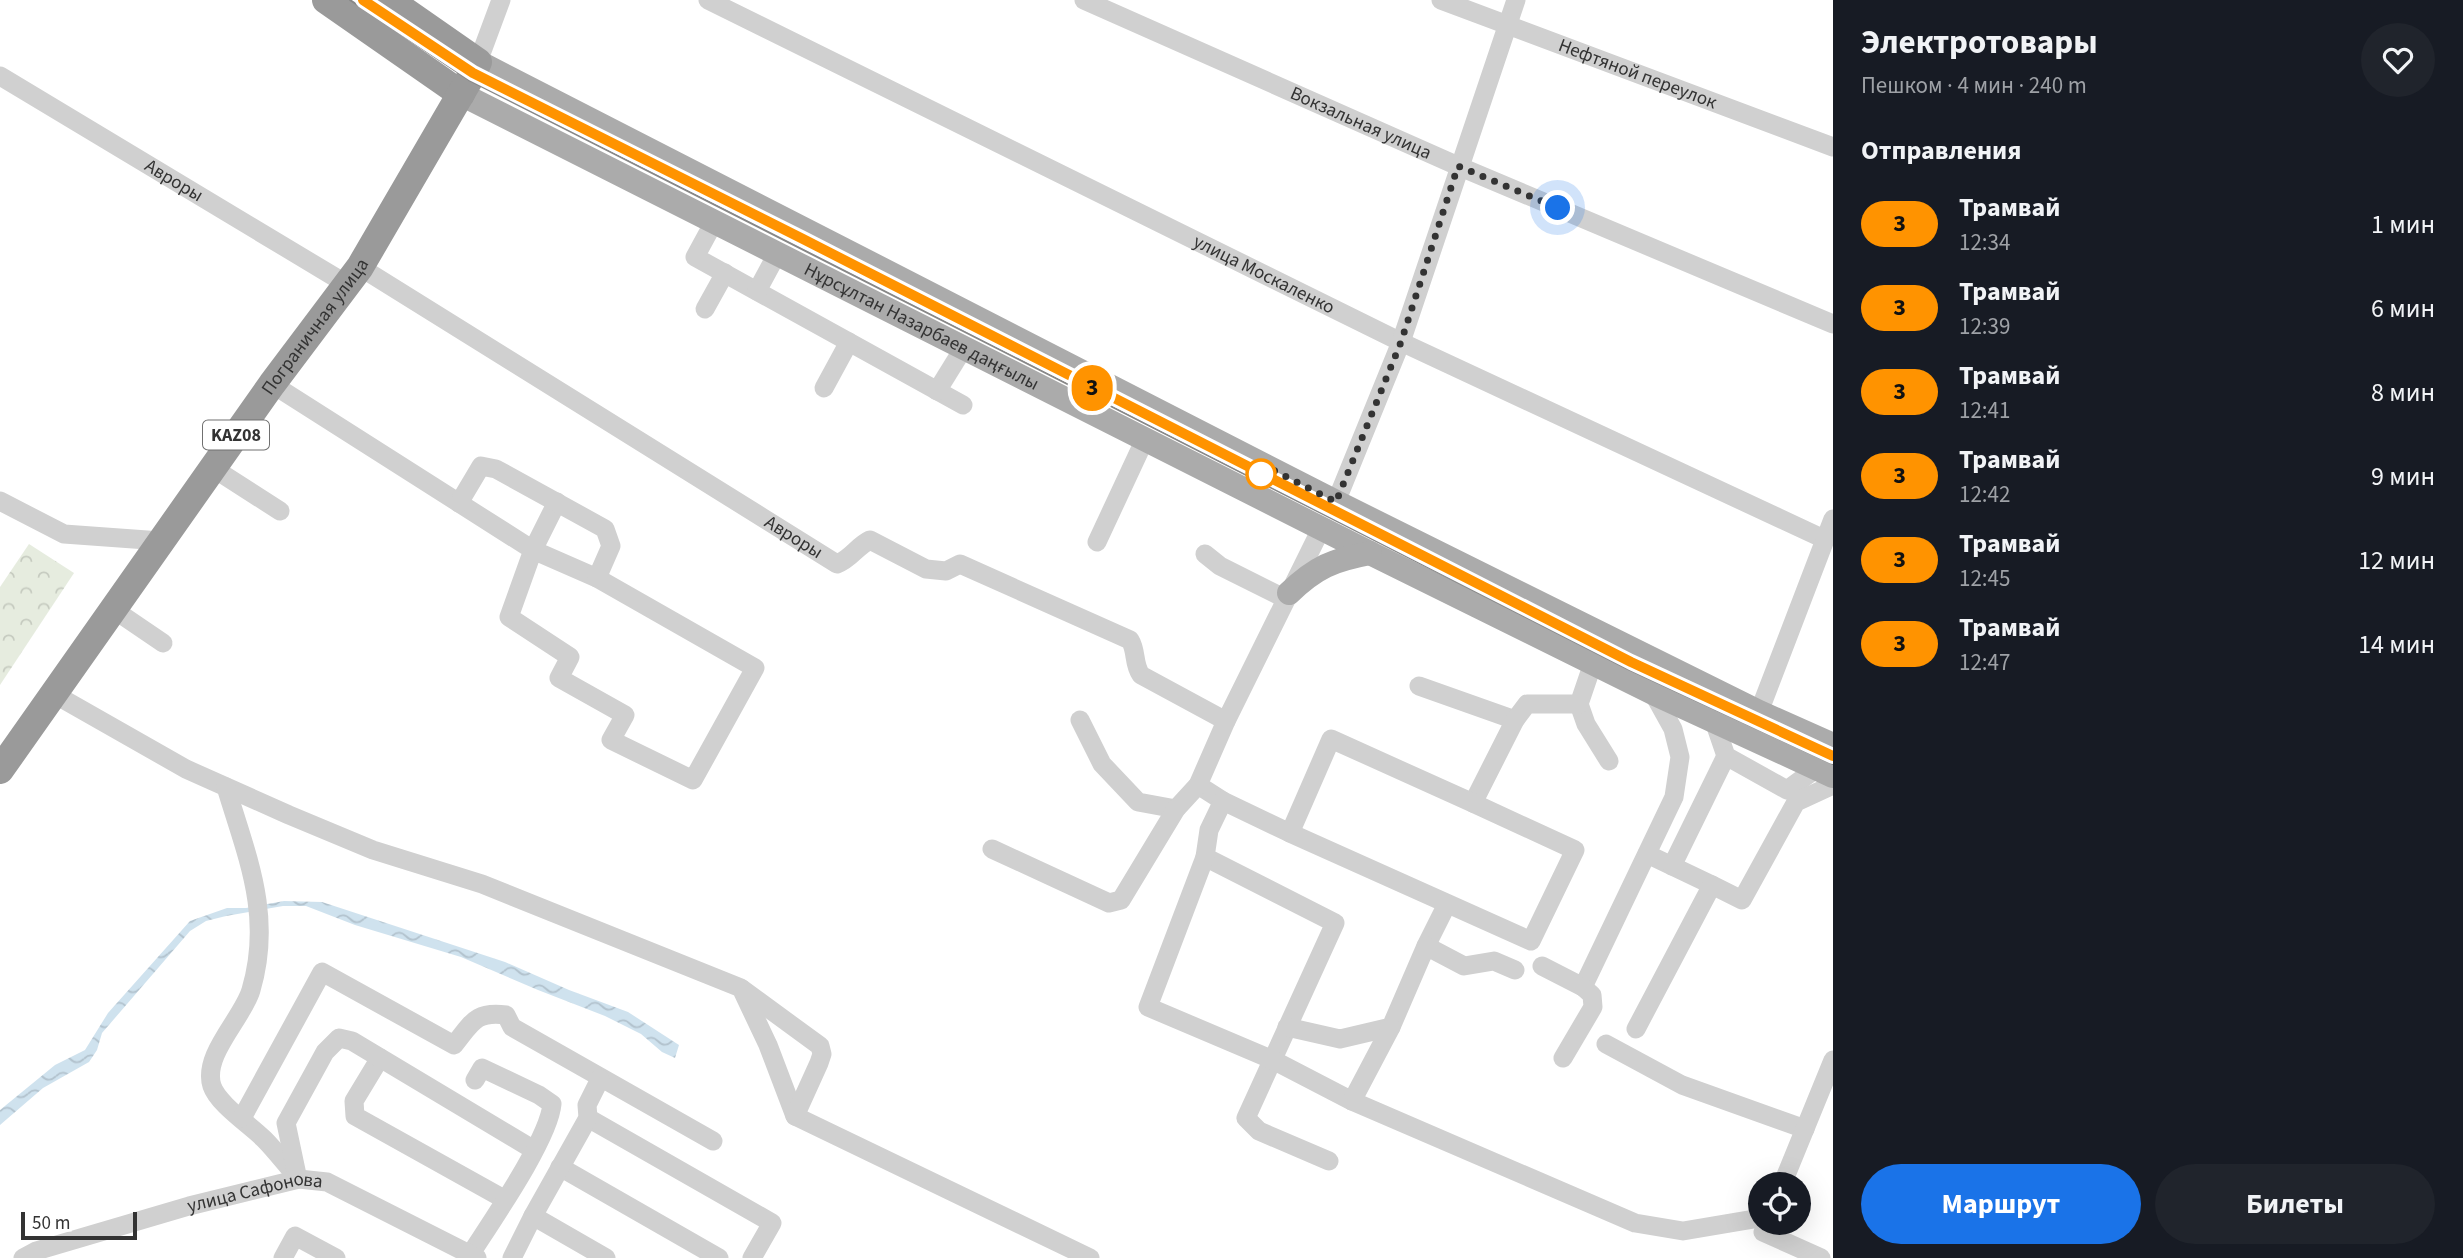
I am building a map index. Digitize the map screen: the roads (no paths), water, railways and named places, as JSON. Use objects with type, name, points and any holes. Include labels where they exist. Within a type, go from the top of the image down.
[{"type":"highway","name":"Нұрсұлтан Назарбаев даңғылы","points":[[326,0],[461,94]]},
{"type":"highway","name":"Нұрсұлтан Назарбаев даңғылы","points":[[389,0],[478,62]]},
{"type":"highway","name":"Пограничная улица","points":[[0,770],[272,384],[354,276],[478,62]]},
{"type":"main road","name":"Нұрсұлтан Назарбаев даңғылы","points":[[478,62],[1336,502],[1759,712],[1833,745]]},
{"type":"main road","name":"Нұрсұлтан Назарбаев даңғылы","points":[[461,94],[1370,553],[1828,776]]},
{"type":"main road","points":[[1321,527],[1336,502]]},
{"type":"main road","points":[[1287,596],[1307,575],[1325,564],[1370,553]]},
{"type":"street","name":"Пограничная улица","points":[[478,62],[501,0]]},
{"type":"street","name":"улица Москаленко","points":[[708,0],[1401,342],[1824,539]]},
{"type":"street","name":"Вокзальная улица","points":[[1084,0],[1458,166],[1833,324]]},
{"type":"street","name":"Нефтяной переулок","points":[[1441,0],[1833,147]]},
{"type":"street","points":[[1336,502],[1401,342],[1516,0]]},
{"type":"street","name":"Авроры","points":[[0,76],[354,276],[837,564],[847,560],[860,545],[870,540],[926,569],[946,571],[960,564],[1130,640],[1134,647],[1136,667],[1141,675],[1226,721]]},
{"type":"street","points":[[714,222],[695,257],[963,405]]},
{"type":"street","points":[[757,291],[777,254]]},
{"type":"street","points":[[705,309],[725,273]]},
{"type":"street","points":[[824,388],[849,342]]},
{"type":"street","points":[[937,391],[963,349]]},
{"type":"street","points":[[272,384],[533,550],[597,578],[755,668],[693,780],[611,740],[625,715],[558,678],[570,657],[509,617],[533,550],[557,502]]},
{"type":"street","points":[[1097,542],[1145,439]]},
{"type":"street","points":[[460,503],[481,466],[496,469],[557,502],[605,529],[611,545],[597,578]]},
{"type":"street","points":[[213,467],[280,511]]},
{"type":"street","points":[[0,501],[64,534],[161,541]]},
{"type":"street","points":[[1759,712],[1833,519]]},
{"type":"street","points":[[992,849],[1109,903],[1121,900],[1176,809],[1198,785],[1226,721],[1321,527]]},
{"type":"street","points":[[1205,554],[1220,566],[1287,596]]},
{"type":"street","points":[[113,609],[163,643]]},
{"type":"street","points":[[1593,663],[1579,704],[1586,724],[1609,761]]},
{"type":"street","points":[[1419,686],[1516,720]]},
{"type":"street","points":[[1583,987],[1674,797],[1680,757],[1673,729],[1653,693]]},
{"type":"street","points":[[54,694],[186,769],[373,850],[482,884],[741,988],[820,1046],[822,1054],[819,1063],[794,1116]]},
{"type":"street","points":[[1473,803],[1527,704],[1579,704]]},
{"type":"street","points":[[1080,720],[1101,764],[1138,802],[1176,809]]},
{"type":"street","points":[[1714,721],[1726,756],[1791,796]]},
{"type":"street","points":[[1198,785],[1223,801],[1290,833],[1531,941],[1575,850],[1331,739],[1290,833]]},
{"type":"street","points":[[1672,866],[1726,756]]},
{"type":"street","points":[[1647,854],[1742,901],[1791,796],[1828,776]]},
{"type":"street","points":[[226,787],[256,885],[260,946],[250,992],[221,1044],[209,1073],[213,1089],[264,1139],[299,1179]]},
{"type":"street","points":[[1223,801],[1209,830],[1205,857],[1148,1007],[1273,1060],[1352,1101],[1635,1223],[1683,1230],[1748,1221]]},
{"type":"street","points":[[1205,857],[1335,923],[1246,1118],[1259,1132],[1329,1161]]},
{"type":"street","points":[[1636,1029],[1712,885]]},
{"type":"street","points":[[1352,1101],[1391,1027],[1447,904]]},
{"type":"street","points":[[1426,946],[1464,966],[1494,961],[1515,970]]},
{"type":"street","points":[[1542,966],[1583,987],[1592,995],[1593,1007],[1563,1058]]},
{"type":"street","points":[[242,1118],[322,972],[454,1045],[477,1017],[490,1013],[506,1015],[512,1027],[713,1141]]},
{"type":"street","points":[[741,988],[768,1045],[794,1116],[1090,1258]]},
{"type":"street","points":[[1287,1027],[1340,1039],[1391,1027]]},
{"type":"street","points":[[299,1179],[286,1123],[325,1052],[339,1038],[352,1041],[534,1150]]},
{"type":"street","points":[[1606,1044],[1682,1085],[1805,1129]]},
{"type":"street","points":[[380,1058],[354,1101],[355,1116],[504,1199]]},
{"type":"street","points":[[1787,1172],[1805,1129],[1828,1085],[1833,1060]]},
{"type":"street","points":[[474,1256],[534,1150],[551,1116],[552,1104],[482,1068],[475,1080]]},
{"type":"street","points":[[512,1258],[588,1118],[587,1105],[600,1079]]},
{"type":"street","points":[[588,1118],[772,1223],[752,1258]]},
{"type":"street","points":[[560,1167],[719,1258]]},
{"type":"street","name":"улица Сафонова","points":[[23,1258],[36,1251],[189,1206],[299,1179],[327,1182],[474,1256]]},
{"type":"street","points":[[533,1216],[606,1258]]},
{"type":"street","points":[[1770,1235],[1821,1258]]},
{"type":"street","points":[[283,1258],[295,1236],[335,1258]]},
{"type":"water","points":[[284,901],[322,902],[505,962],[628,1012],[679,1045],[675,1058],[662,1052],[641,1034],[605,1016],[461,957],[355,925],[306,906],[283,906],[206,921],[190,931],[102,1033],[97,1050],[89,1062],[43,1088],[0,1125],[0,1110],[55,1065],[85,1050],[108,1013],[190,921],[227,908],[246,908]]},
{"type":"tram line","points":[[350,0],[469,80],[1628,669],[1833,764]]},
{"type":"tram line","name":"3","points":[[363,0],[473,73],[1631,662],[1833,756]]}]
